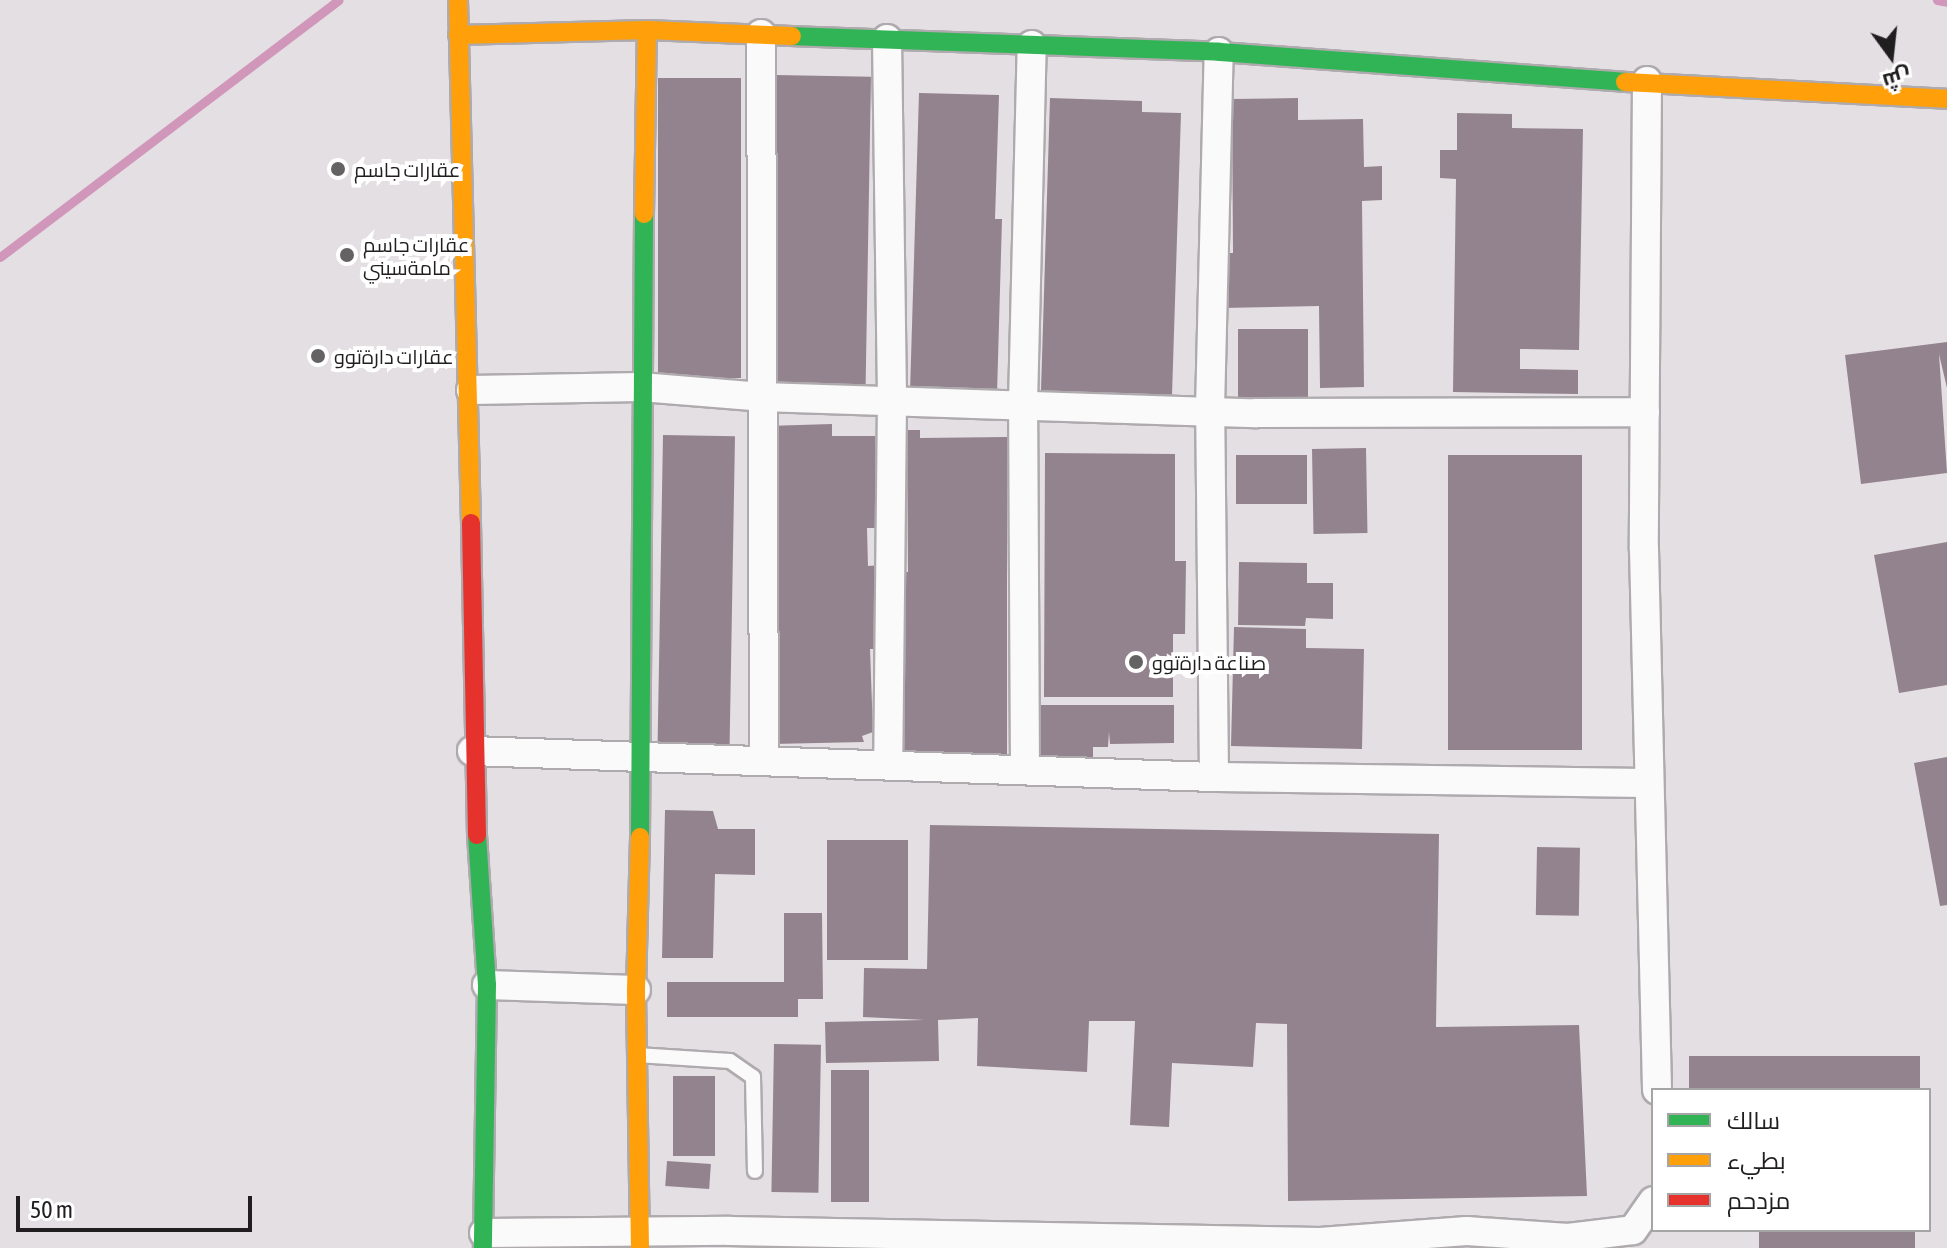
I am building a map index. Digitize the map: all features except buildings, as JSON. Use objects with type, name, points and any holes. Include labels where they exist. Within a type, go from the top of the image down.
[{"type":"street","points":[[458,0],[471,390],[472,751],[487,985],[484,1240],[1320,1242],[1467,1231],[1636,1239],[1651,1205]]},
{"type":"street","points":[[458,35],[647,30],[1219,52],[1647,81],[1780,94],[1947,99]]},
{"type":"street","points":[[640,1240],[636,990],[643,755],[641,387],[647,30]]},
{"type":"street","points":[[761,34],[764,760]]},
{"type":"street","points":[[887,39],[892,401],[888,764]]},
{"type":"street","points":[[1025,770],[1023,403],[1032,45]]},
{"type":"street","points":[[1214,777],[1210,409],[1219,52]]},
{"type":"street","points":[[1647,81],[1645,412],[1649,783],[1657,1088]]},
{"type":"street","points":[[471,390],[641,387],[762,397],[1210,409],[1645,412]]},
{"type":"street","points":[[472,751],[1214,777],[1649,783]]},
{"type":"street","points":[[487,985],[636,990]]},
{"type":"lane","points":[[637,1055],[730,1061],[753,1077],[755,1171]]},
{"type":"waterway","points":[[0,257],[339,0]]},
{"type":"waterway","points":[[1937,0],[1947,2]]},
{"type":"traffic: fast","points":[[792,36],[1219,52],[1625,82]]},
{"type":"traffic: fast","points":[[640,837],[644,214]]},
{"type":"traffic: fast","points":[[477,835],[487,985],[483,1248]]},
{"type":"traffic: slow","points":[[458,0],[471,523]]},
{"type":"traffic: slow","points":[[458,35],[647,30],[792,36]]},
{"type":"traffic: slow","points":[[644,214],[647,30]]},
{"type":"traffic: slow","points":[[1625,82],[1947,99]]},
{"type":"traffic: slow","points":[[640,837],[636,990],[640,1248]]},
{"type":"traffic: jam","points":[[471,523],[477,835]]},
{"type":"place","name":"عقارات جاسم","points":[[338,169]]},
{"type":"place","name":"عقارات جاسم مامةسيني","points":[[347,255]]},
{"type":"place","name":"عقارات دارةتوو","points":[[318,356]]},
{"type":"place","name":"صناعة دارةتوو","points":[[1136,662]]}]
